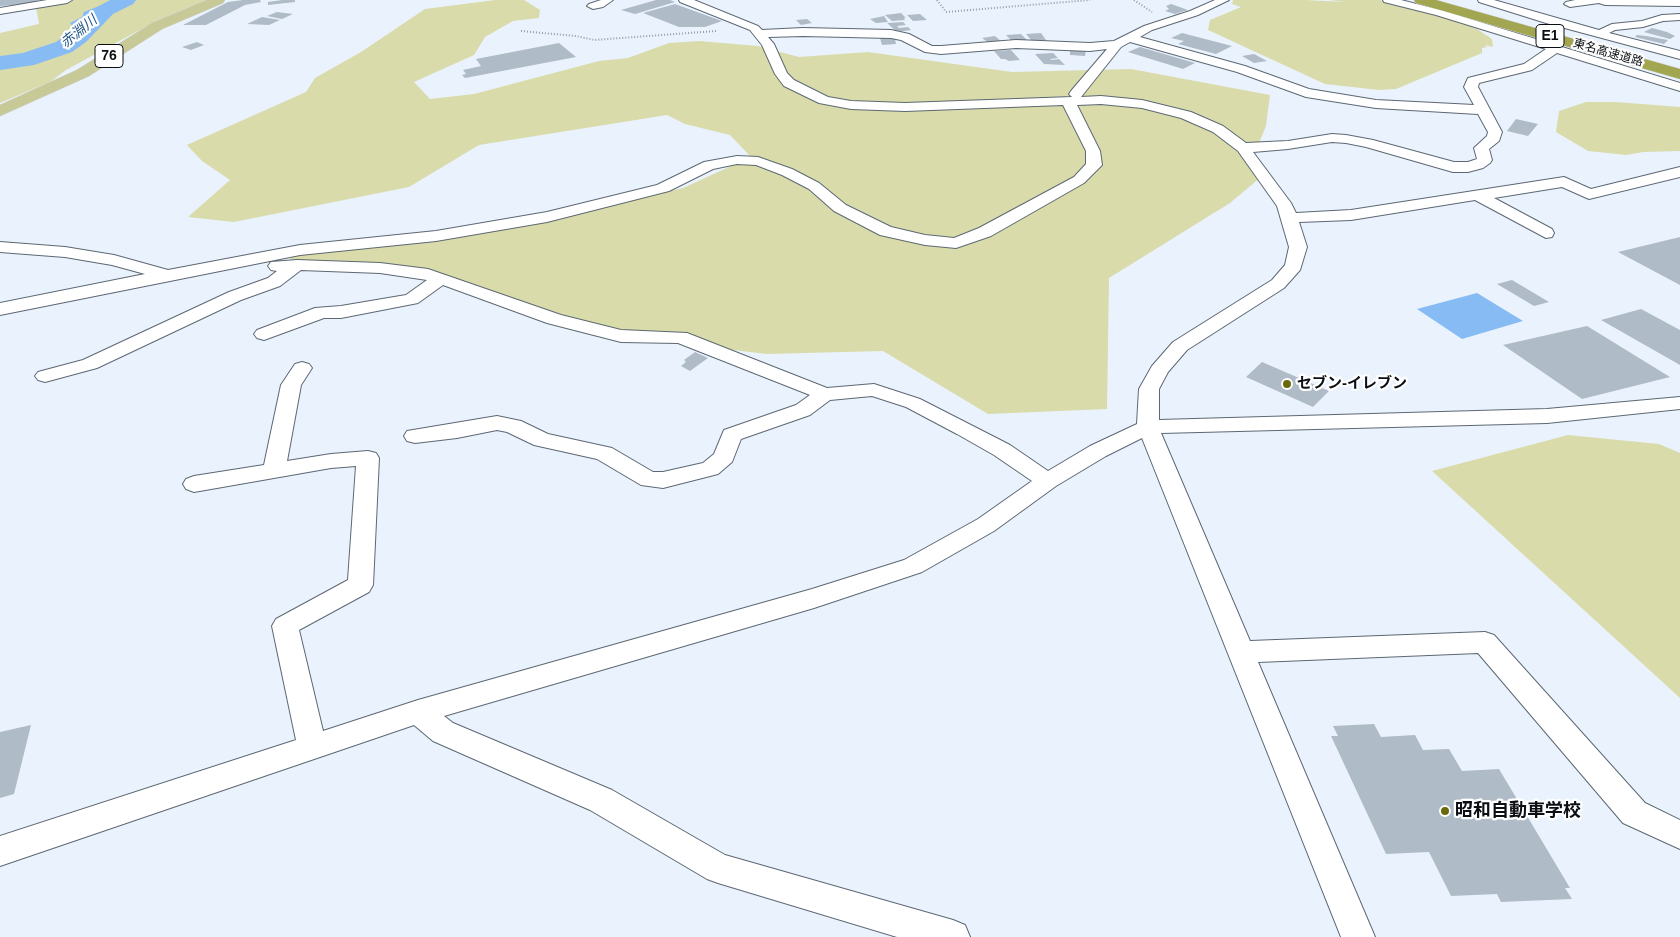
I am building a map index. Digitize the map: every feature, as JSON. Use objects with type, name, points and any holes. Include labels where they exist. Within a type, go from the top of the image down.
[{"type":"highway","name":"東名高速道路","points":[[1420,0],[1679,83]]},
{"type":"highway","name":"東名高速道路","points":[[1448,0],[1680,65]]},
{"type":"main road","name":"76","points":[[0,111],[84,73],[157,26],[218,0]]},
{"type":"street","points":[[0,11],[67,0]]},
{"type":"street","points":[[593,6],[603,4],[608,0]]},
{"type":"street","points":[[684,0],[757,31],[891,34],[905,37],[929,49],[941,50],[1016,44],[1090,47],[1117,44],[1168,20],[1194,13],[1224,0]]},
{"type":"street","points":[[1388,0],[1440,13],[1679,83]]},
{"type":"street","points":[[1483,0],[1600,34],[1680,54]]},
{"type":"street","points":[[1570,4],[1601,0],[1605,2],[1680,3]]},
{"type":"street","points":[[1600,34],[1612,27],[1643,24],[1662,18],[1677,18]]},
{"type":"street","points":[[757,31],[768,44],[785,79],[824,100],[851,105],[889,107],[1101,100],[1142,104],[1186,115],[1230,137],[1243,148],[1285,206],[1298,247],[1294,266],[1278,284],[1180,346],[1159,370],[1149,389],[1148,427],[1358,937]]},
{"type":"street","points":[[1130,38],[1241,69],[1306,93],[1376,104],[1484,110]]},
{"type":"street","points":[[0,309],[167,274],[300,250],[436,236],[547,217],[663,188],[709,165],[736,160],[758,160],[787,172],[814,186],[840,208],[886,231],[925,240],[956,243],[985,232],[1078,180],[1094,165],[1093,151],[1073,100],[1117,44]]},
{"type":"street","points":[[1243,148],[1288,145],[1332,138],[1346,139],[1368,143],[1437,163],[1468,167],[1478,165],[1484,160],[1481,148],[1494,138],[1495,132],[1472,87],[1473,81],[1528,67],[1556,48]]},
{"type":"street","points":[[1290,218],[1351,215],[1564,182],[1589,194],[1680,172]]},
{"type":"street","points":[[1479,196],[1546,233]]},
{"type":"street","points":[[0,247],[65,252],[114,260],[167,274],[184,283],[251,268],[297,265],[393,269],[428,274],[554,318],[621,336],[680,337],[825,394],[874,390],[913,404],[1002,450],[1048,481]]},
{"type":"street","points":[[45,376],[90,364],[235,296],[274,282],[297,265]]},
{"type":"street","points":[[264,334],[322,312],[351,310],[412,299],[441,278]]},
{"type":"street","points":[[274,470],[291,385],[302,368]]},
{"type":"street","points":[[415,436],[457,431],[497,423],[514,426],[542,440],[604,453],[649,480],[663,480],[710,469],[724,457],[732,435],[803,410],[825,394]]},
{"type":"street","points":[[0,850],[418,712],[814,598],[913,566],[986,525],[1048,481],[1098,451],[1148,427],[1547,416],[1680,404]]},
{"type":"street","points":[[194,484],[332,461],[368,458],[360,585],[285,626],[312,747]]},
{"type":"street","points":[[1241,652],[1485,642],[1634,813],[1680,836]]},
{"type":"street","points":[[418,712],[443,732],[601,800],[718,868],[953,937]]},
{"type":"path","points":[[937,0],[946,12],[1090,0]]},
{"type":"path","points":[[521,31],[602,40],[757,31]]},
{"type":"green space","points":[[67,0],[207,0],[158,20],[66,70],[50,82],[0,103],[0,33],[39,24],[36,7]]},
{"type":"green space","points":[[495,0],[524,0],[540,10],[539,18],[513,21],[485,37],[474,55],[414,82],[430,99],[474,94],[599,61],[628,58],[669,43],[699,41],[758,46],[799,57],[868,52],[1012,72],[1131,69],[1270,95],[1266,126],[1252,160],[1261,177],[1230,203],[1109,278],[1107,409],[988,414],[883,351],[766,354],[621,336],[393,269],[286,263],[300,250],[532,220],[683,188],[751,157],[730,135],[685,124],[667,115],[479,145],[409,187],[234,222],[188,217],[230,180],[202,161],[187,145],[306,92],[315,78],[361,52],[425,9]]},
{"type":"green space","points":[[1233,0],[1345,2],[1329,0],[1380,0],[1451,19],[1477,29],[1492,39],[1493,47],[1485,45],[1487,47],[1482,48],[1482,53],[1396,89],[1379,90],[1325,84],[1208,30],[1210,20],[1241,7],[1232,4]]},
{"type":"green space","points":[[1586,102],[1616,102],[1680,107],[1680,151],[1643,152],[1626,155],[1588,151],[1556,132],[1559,111]]},
{"type":"green space","points":[[1568,435],[1659,444],[1680,453],[1680,698],[1432,471]]},
{"type":"water","points":[[114,0],[137,0],[115,7],[89,32],[80,35],[70,23],[82,17],[84,12]]},
{"type":"water","points":[[1477,293],[1523,321],[1462,339],[1417,309]]},
{"type":"building","points":[[0,0],[38,0],[36,3],[0,6]]},
{"type":"building","points":[[260,0],[261,2],[245,5],[206,25],[183,25],[228,2]]},
{"type":"building","points":[[295,0],[295,2],[268,5],[268,2]]},
{"type":"building","points":[[656,0],[675,2],[635,14],[621,10]]},
{"type":"building","points":[[675,4],[722,21],[705,27],[679,27],[643,13]]},
{"type":"building","points":[[1171,4],[1188,10],[1175,14],[1165,11],[1169,9],[1166,6]]},
{"type":"building","points":[[277,12],[293,14],[282,19],[267,16]]},
{"type":"building","points":[[901,13],[906,18],[904,18],[905,20],[892,21],[885,15]]},
{"type":"building","points":[[920,14],[927,20],[913,21],[907,15]]},
{"type":"building","points":[[884,16],[888,22],[876,23],[870,19]]},
{"type":"building","points":[[262,17],[280,20],[269,25],[247,24]]},
{"type":"building","points":[[807,19],[812,23],[801,25],[796,20]]},
{"type":"building","points":[[903,22],[906,25],[897,26],[899,28],[908,27],[911,30],[897,32],[887,23]]},
{"type":"building","points":[[1652,28],[1675,36],[1670,39],[1644,32]]},
{"type":"building","points":[[1041,33],[1046,40],[1032,41],[1026,34]]},
{"type":"building","points":[[1182,33],[1232,46],[1216,54],[1178,44],[1184,41],[1171,38]]},
{"type":"building","points":[[1021,34],[1028,41],[1013,42],[1006,35]]},
{"type":"building","points":[[1637,35],[1668,40],[1664,44],[1635,37]]},
{"type":"building","points":[[995,36],[1002,42],[989,43],[982,38]]},
{"type":"building","points":[[880,38],[895,39],[896,44],[882,45]]},
{"type":"building","points":[[197,42],[204,45],[191,50],[182,47]]},
{"type":"building","points":[[559,43],[576,57],[465,78],[462,75],[466,74],[463,70],[481,66],[476,59]]},
{"type":"building","points":[[1140,47],[1195,63],[1183,69],[1128,52]]},
{"type":"building","points":[[1070,49],[1086,50],[1085,56],[1070,55]]},
{"type":"building","points":[[1011,50],[1020,60],[1009,61],[1001,59],[994,51]]},
{"type":"building","points":[[1053,53],[1058,58],[1050,59],[1059,59],[1065,65],[1044,64],[1035,54]]},
{"type":"building","points":[[1254,54],[1267,61],[1254,63],[1242,56]]},
{"type":"building","points":[[1516,119],[1538,124],[1528,136],[1507,131]]},
{"type":"building","points":[[1680,237],[1680,285],[1618,252]]},
{"type":"building","points":[[1512,280],[1549,302],[1534,306],[1497,284]]},
{"type":"building","points":[[1641,309],[1680,330],[1680,365],[1601,320]]},
{"type":"building","points":[[1587,326],[1670,377],[1582,399],[1503,345]]},
{"type":"building","points":[[695,352],[708,358],[690,371],[681,366],[686,362],[684,360]]},
{"type":"building","name":"セブン-イレブン","points":[[1262,362],[1329,391],[1313,407],[1246,377]]},
{"type":"building","name":"昭和自動車学校","points":[[1374,724],[1381,737],[1415,735],[1423,750],[1449,749],[1462,771],[1499,769],[1570,888],[1565,888],[1572,899],[1501,902],[1497,894],[1451,896],[1429,852],[1386,854],[1331,736],[1338,736],[1333,726]]},
{"type":"building","points":[[31,725],[14,794],[0,798],[0,732]]},
{"type":"waterway","name":"赤淵川","points":[[0,63],[26,60],[64,47],[78,37],[106,10],[126,0]]},
{"type":"place","name":"セブン-イレブン","points":[[1287,384]]},
{"type":"place","name":"昭和自動車学校","points":[[1445,811]]}]
